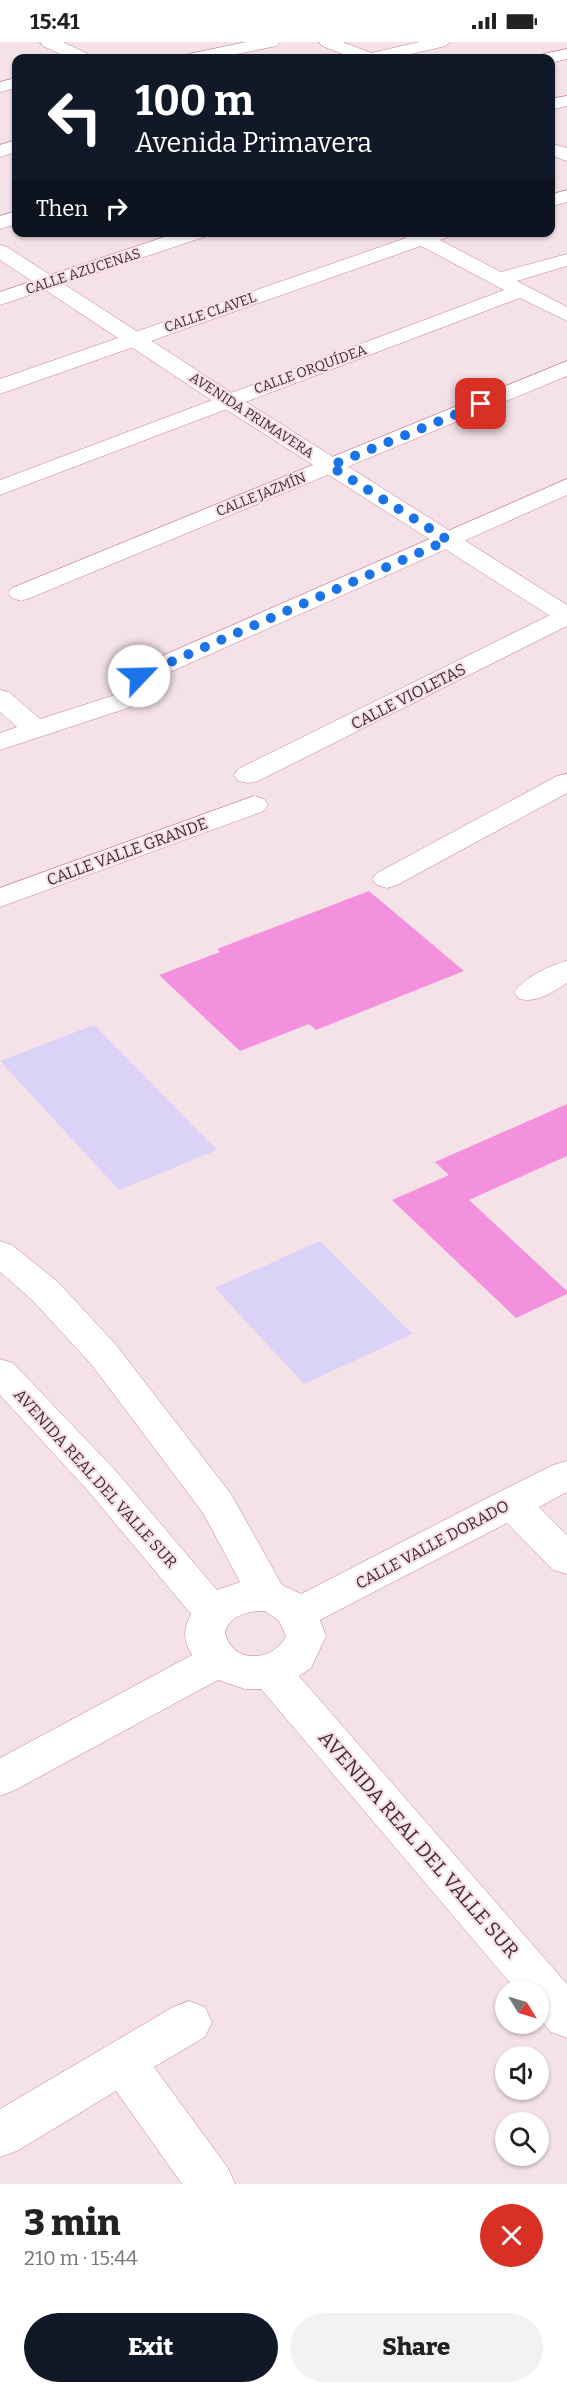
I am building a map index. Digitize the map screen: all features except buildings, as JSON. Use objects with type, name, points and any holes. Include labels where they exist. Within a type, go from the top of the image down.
[{"type":"street","points":[[214,54],[271,42]]},
{"type":"street","points":[[328,42],[357,54]]},
{"type":"street","points":[[390,54],[440,42]]},
{"type":"street","points":[[57,46],[84,52]]},
{"type":"street","name":"CALLE AZUCENAS","points":[[0,299],[185,237]]},
{"type":"street","name":"CALLE CLAVEL","points":[[0,387],[412,237]]},
{"type":"street","points":[[417,237],[567,315]]},
{"type":"street","name":"AVENIDA PRIMAVERA","points":[[0,251],[227,400],[567,616]]},
{"type":"street","points":[[500,279],[567,260]]},
{"type":"street","name":"CALLE ORQUÍDEA","points":[[0,488],[227,400],[520,291]]},
{"type":"street","name":"CALLE JAZMÍN","points":[[21,593],[567,368]]},
{"type":"street","points":[[139,676],[567,486]]},
{"type":"street","name":"CALLE VIOLETAS","points":[[248,775],[567,616]]},
{"type":"street","points":[[0,698],[36,730]]},
{"type":"street","points":[[0,742],[121,701]]},
{"type":"street","points":[[387,879],[567,782]]},
{"type":"street","name":"CALLE VALLE GRANDE","points":[[0,897],[254,805]]},
{"type":"street","points":[[530,992],[567,970]]},
{"type":"street","points":[[0,1253],[45,1291],[104,1354],[217,1504],[306,1636],[295,1658],[271,1672],[252,1674],[233,1670],[218,1661],[206,1646],[205,1629],[213,1612],[238,1597],[283,1605]]},
{"type":"street","name":"AVENIDA REAL DEL VALLE SUR","points":[[0,1372],[102,1481],[213,1612]]},
{"type":"street","name":"CALLE VALLE DORADO","points":[[283,1605],[511,1503],[567,1475]]},
{"type":"street","points":[[511,1503],[567,1559]]},
{"type":"street","points":[[0,1778],[218,1661]]},
{"type":"street","name":"AVENIDA REAL DEL VALLE SUR","points":[[271,1672],[567,2017]]},
{"type":"street","points":[[0,2135],[189,2022]]},
{"type":"street","points":[[122,2061],[211,2184]]},
{"type":"shaded area","points":[[94,1025],[217,1150],[119,1190],[0,1061]]},
{"type":"shaded area","points":[[320,1241],[412,1334],[304,1384],[215,1288]]},
{"type":"route","points":[[139,676],[448,540],[330,466],[481,404]]}]
